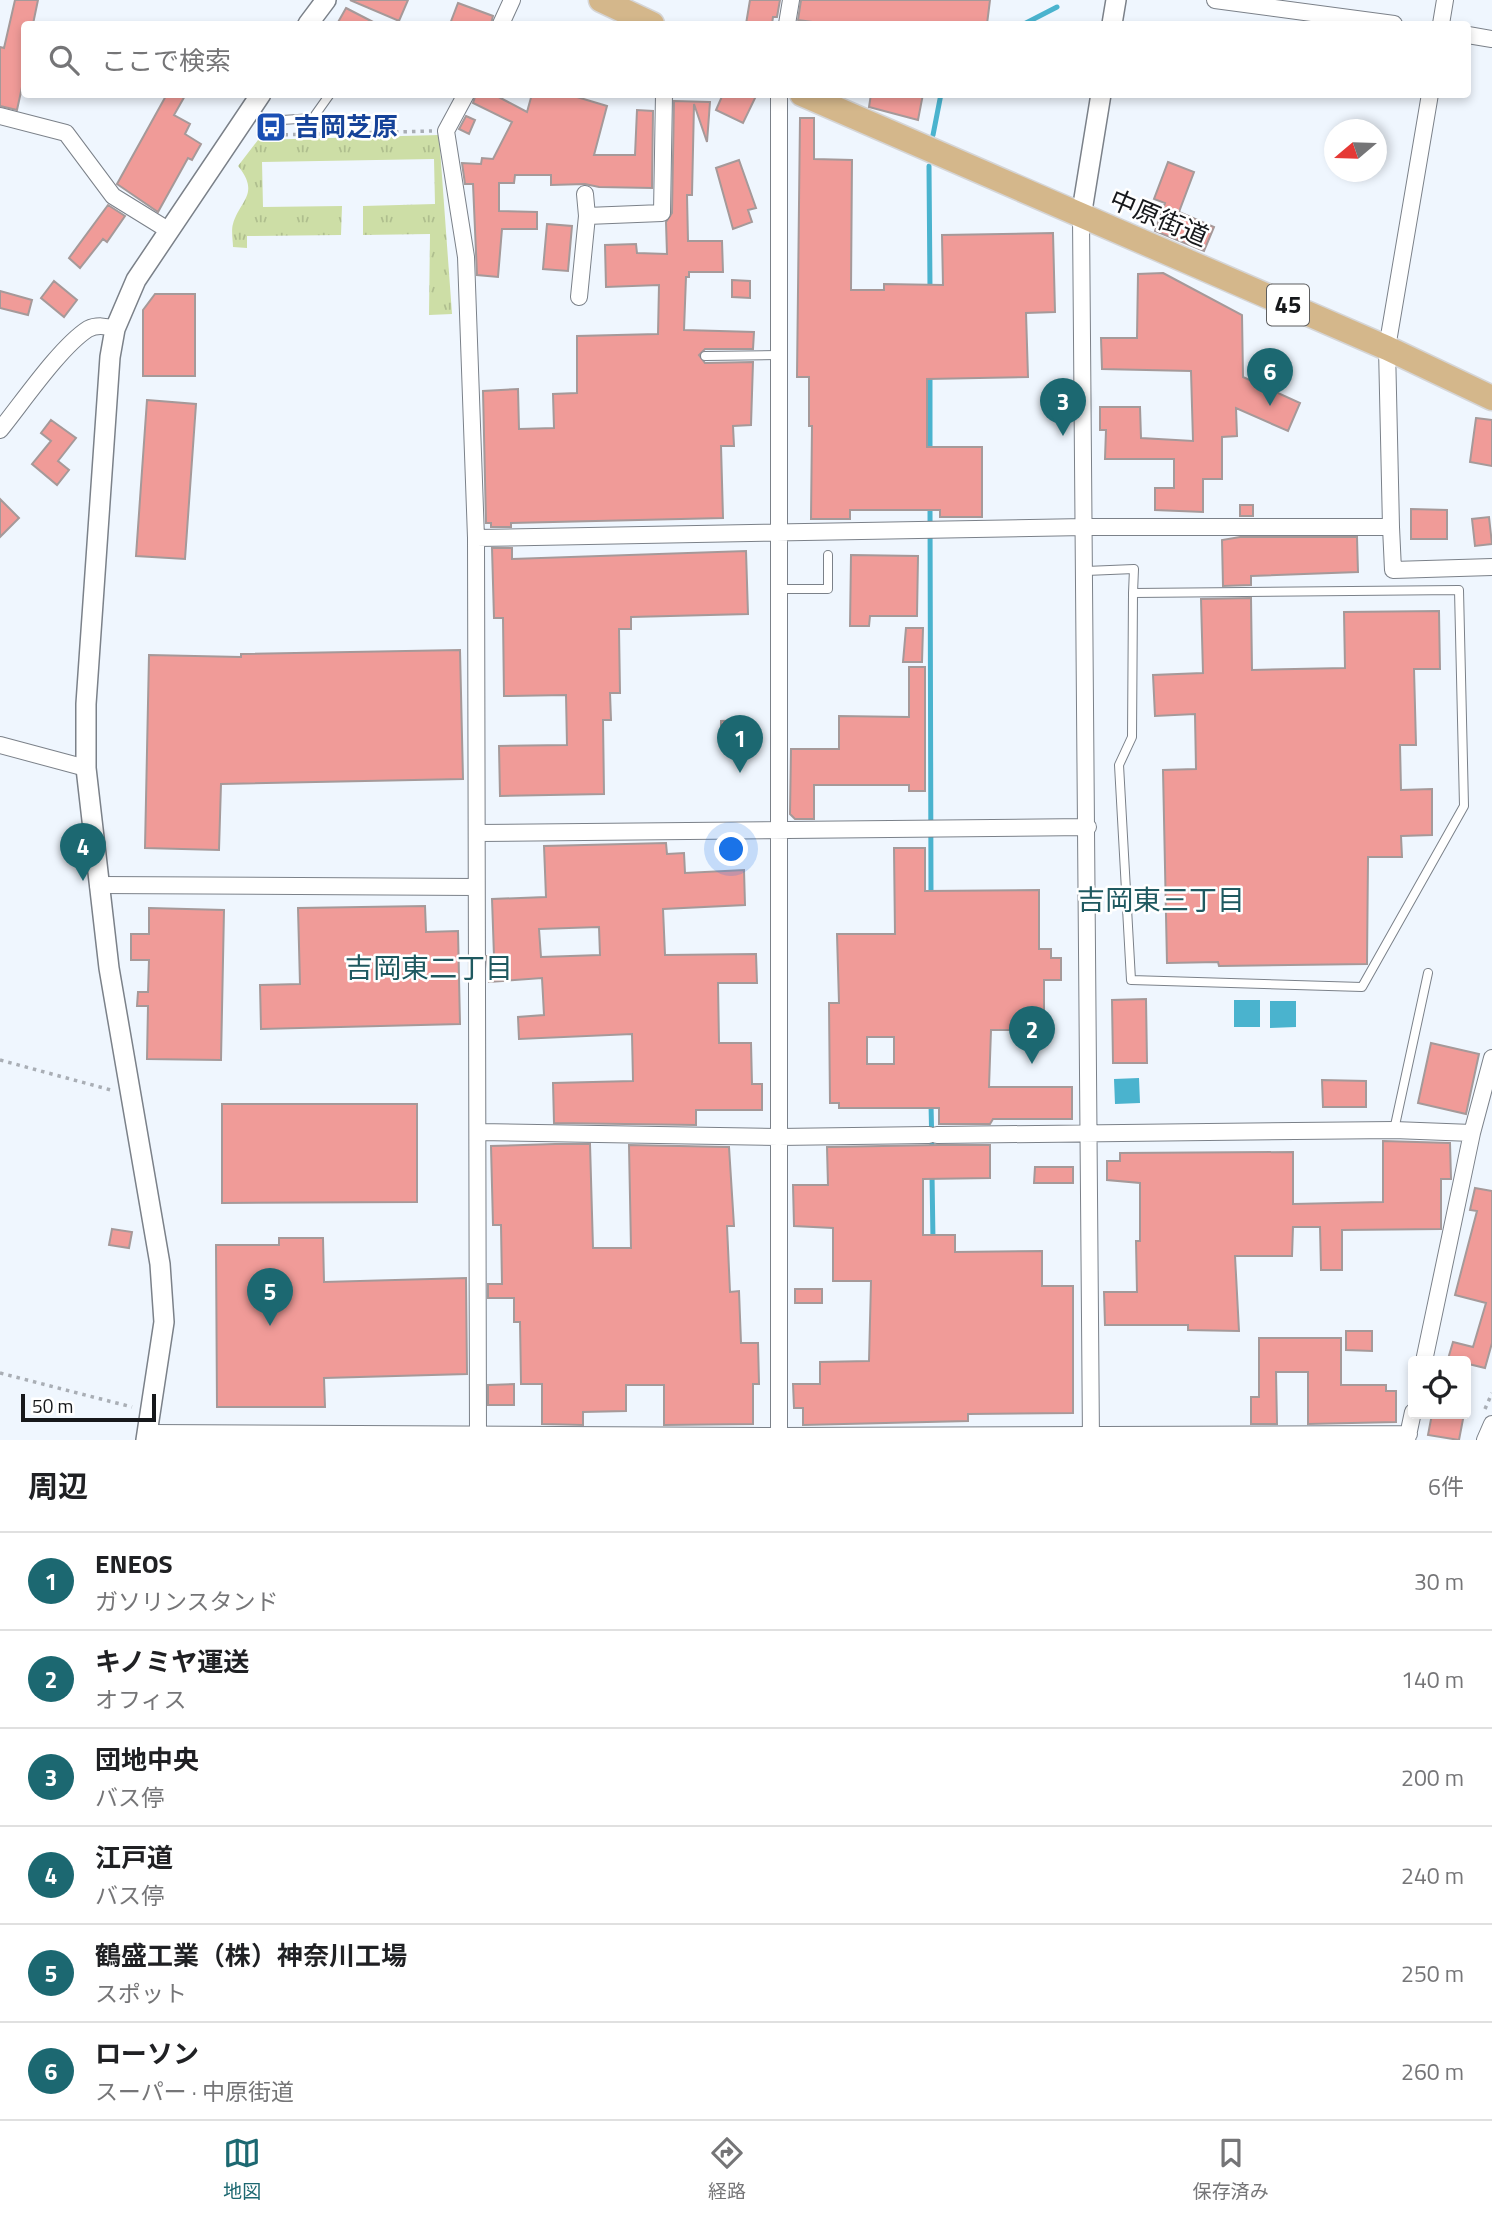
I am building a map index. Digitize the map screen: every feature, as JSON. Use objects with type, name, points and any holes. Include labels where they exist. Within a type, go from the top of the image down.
[{"type":"main road","points":[[601,0],[646,21]]},
{"type":"main road","name":"中原街道","points":[[811,98],[1387,348],[1492,398]]},
{"type":"street","points":[[310,21],[326,0]]},
{"type":"street","points":[[502,21],[512,0]]},
{"type":"street","points":[[788,21],[791,0]]},
{"type":"street","points":[[1112,21],[1116,0]]},
{"type":"street","points":[[1215,0],[1372,21]]},
{"type":"street","points":[[1441,21],[1444,0]]},
{"type":"street","points":[[1471,35],[1492,38]]},
{"type":"street","points":[[464,98],[446,131],[466,257],[476,538],[478,1437]]},
{"type":"street","points":[[587,216],[662,213],[664,98]]},
{"type":"street","points":[[779,98],[779,1438]]},
{"type":"street","points":[[1091,1437],[1081,217],[1100,98]]},
{"type":"street","points":[[1429,98],[1387,348],[1392,570],[1492,568]]},
{"type":"street","points":[[256,102],[136,280],[115,328],[107,400],[87,693],[86,768],[98,885],[160,1264],[162,1341],[147,1437],[1408,1437],[1412,1419]]},
{"type":"street","points":[[0,116],[66,133],[113,196],[168,230]]},
{"type":"street","points":[[579,297],[587,216],[585,194]]},
{"type":"street","points":[[0,430],[61,355],[89,329],[105,326],[115,328]]},
{"type":"street","points":[[476,538],[1085,527],[1391,527]]},
{"type":"street","points":[[0,746],[86,768]]},
{"type":"street","points":[[478,833],[1088,827]]},
{"type":"street","points":[[98,885],[476,887]]},
{"type":"street","points":[[1425,1356],[1472,1133],[1492,1058]]},
{"type":"street","points":[[478,1132],[778,1137],[1394,1130],[1472,1133]]},
{"type":"street","points":[[1485,1440],[1492,1424]]},
{"type":"lane","points":[[256,102],[267,121],[313,118],[327,98]]},
{"type":"lane","points":[[705,356],[778,355]]},
{"type":"lane","points":[[778,589],[828,589],[828,555]]},
{"type":"lane","points":[[1086,571],[1134,569],[1133,593],[1132,737],[1119,765],[1131,980],[1362,987],[1464,806],[1459,590],[1133,593]]},
{"type":"lane","points":[[1394,1130],[1428,973]]},
{"type":"path","points":[[275,135],[446,131]]},
{"type":"path","points":[[0,1060],[115,1091],[130,1087]]},
{"type":"path","points":[[0,1373],[151,1411]]},
{"type":"green space","points":[[439,135],[452,314],[429,315],[430,234],[363,235],[363,206],[435,204],[434,159],[262,162],[263,207],[342,206],[341,235],[247,236],[247,248],[233,247],[233,224],[248,191],[245,176],[238,166],[258,140]]},
{"type":"water","points":[[1234,1000],[1260,1000],[1260,1027],[1234,1027]]},
{"type":"water","points":[[1270,1001],[1296,1001],[1296,1027],[1270,1028]]},
{"type":"water","points":[[1139,1078],[1140,1103],[1115,1104],[1114,1079]]},
{"type":"building","points":[[15,0],[38,0],[34,21],[21,21],[21,92],[17,110],[0,106],[0,47],[4,48]]},
{"type":"building","points":[[350,0],[408,0],[399,21]]},
{"type":"building","points":[[750,0],[780,0],[777,17],[773,17],[772,21],[746,21]]},
{"type":"building","points":[[801,0],[990,0],[987,21],[798,20]]},
{"type":"building","points":[[458,3],[493,16],[492,21],[451,21]]},
{"type":"building","points":[[346,8],[371,21],[339,21]]},
{"type":"building","points":[[165,98],[184,98],[174,115],[190,124],[185,134],[201,144],[192,160],[188,158],[158,212],[117,184]]},
{"type":"building","points":[[475,98],[501,98],[527,112],[531,98],[580,98],[607,106],[594,155],[635,155],[637,110],[653,111],[652,188],[551,185],[551,175],[515,175],[514,183],[499,183],[499,211],[537,212],[537,229],[502,229],[498,277],[477,275],[473,184],[465,184],[462,163],[481,164],[482,158],[493,159],[512,122],[473,103]]},
{"type":"building","points":[[721,98],[755,98],[743,123],[716,110]]},
{"type":"building","points":[[870,98],[922,98],[918,120],[869,107]]},
{"type":"building","points":[[674,101],[710,102],[707,142],[694,104],[692,195],[687,195],[688,241],[722,241],[723,272],[689,272],[689,277],[686,277],[684,330],[754,332],[753,349],[705,349],[699,355],[705,363],[753,362],[751,425],[733,426],[734,446],[721,446],[723,518],[511,523],[511,527],[491,527],[491,523],[486,523],[483,391],[518,389],[519,429],[554,428],[553,394],[577,393],[577,336],[658,334],[659,285],[606,287],[605,245],[636,244],[637,253],[667,254],[666,222],[672,213]]},
{"type":"building","points":[[466,116],[475,120],[469,134],[459,129]]},
{"type":"building","points":[[800,118],[814,118],[814,159],[852,160],[851,290],[884,290],[884,284],[943,285],[942,235],[1053,233],[1055,312],[1026,313],[1028,377],[927,379],[927,447],[982,447],[982,517],[940,517],[940,510],[850,510],[850,519],[811,519],[812,426],[809,426],[809,377],[797,377]]},
{"type":"building","points":[[739,160],[756,208],[748,210],[752,222],[733,229],[716,168]]},
{"type":"building","points":[[1168,162],[1194,172],[1179,212],[1214,227],[1204,251],[1155,231],[1165,203],[1154,199]]},
{"type":"building","points":[[108,205],[125,216],[107,242],[103,239],[80,268],[69,258]]},
{"type":"building","points":[[547,224],[572,226],[568,271],[543,269]]},
{"type":"building","points":[[1163,273],[1242,315],[1243,377],[1300,403],[1288,431],[1236,408],[1237,436],[1222,437],[1222,479],[1203,479],[1203,512],[1155,510],[1155,488],[1174,488],[1174,459],[1105,459],[1106,430],[1100,430],[1100,407],[1140,407],[1141,438],[1193,441],[1191,371],[1102,369],[1101,338],[1137,338],[1138,274]]},
{"type":"building","points":[[732,280],[750,281],[750,298],[732,297]]},
{"type":"building","points":[[54,281],[77,300],[64,317],[41,298]]},
{"type":"building","points":[[0,291],[32,300],[28,315],[0,308]]},
{"type":"building","points":[[155,294],[195,294],[195,376],[143,376],[143,310]]},
{"type":"building","points":[[147,400],[196,404],[185,559],[136,556]]},
{"type":"building","points":[[1476,418],[1492,420],[1492,466],[1470,462]]},
{"type":"building","points":[[51,420],[76,438],[58,461],[69,470],[57,485],[32,464],[51,441],[41,433]]},
{"type":"building","points":[[0,499],[19,518],[0,537]]},
{"type":"building","points":[[1240,505],[1253,505],[1253,516],[1240,516]]},
{"type":"building","points":[[1411,509],[1447,510],[1447,539],[1411,539]]},
{"type":"building","points":[[1489,517],[1492,544],[1475,546],[1472,519]]},
{"type":"building","points":[[1240,537],[1357,537],[1358,572],[1251,576],[1251,585],[1223,586],[1222,540]]},
{"type":"building","points":[[492,548],[512,548],[512,559],[746,551],[748,614],[631,617],[631,629],[619,629],[620,693],[610,693],[611,720],[603,720],[604,794],[500,796],[499,746],[567,745],[566,695],[504,696],[503,618],[494,618]]},
{"type":"building","points":[[851,555],[918,556],[917,616],[870,616],[869,626],[850,626]]},
{"type":"building","points":[[1251,598],[1252,670],[1345,668],[1344,612],[1439,611],[1440,669],[1414,669],[1416,745],[1400,745],[1401,790],[1432,789],[1432,835],[1401,836],[1402,857],[1368,857],[1367,964],[1219,966],[1218,962],[1167,963],[1163,770],[1196,769],[1195,714],[1155,716],[1153,675],[1203,673],[1201,599]]},
{"type":"building","points":[[906,628],[923,628],[922,662],[903,662]]},
{"type":"building","points":[[460,650],[463,779],[221,784],[219,850],[145,848],[149,655],[241,657],[241,654]]},
{"type":"building","points":[[909,667],[925,667],[925,791],[909,791],[909,785],[814,785],[814,819],[795,819],[790,814],[791,749],[839,749],[839,716],[909,717]]},
{"type":"building","points":[[748,720],[748,739],[721,739],[721,721]]},
{"type":"building","points":[[666,843],[667,854],[684,853],[685,873],[744,870],[745,905],[663,909],[665,955],[756,954],[757,983],[718,983],[719,1043],[751,1043],[752,1084],[762,1084],[762,1110],[696,1110],[696,1125],[554,1123],[553,1083],[633,1081],[632,1034],[519,1039],[518,1017],[544,1015],[542,978],[489,982],[487,956],[494,956],[492,899],[546,897],[544,846]],"holes":[[[599,927],[600,955],[541,957],[539,929]]]},
{"type":"building","points":[[894,848],[925,848],[925,891],[1039,890],[1039,949],[1051,949],[1051,958],[1061,958],[1061,980],[1044,980],[1044,1030],[991,1030],[989,1087],[1072,1087],[1072,1119],[993,1119],[990,1124],[939,1124],[939,1108],[839,1108],[839,1103],[830,1103],[829,1003],[839,1003],[837,934],[895,934]],"holes":[[[867,1037],[894,1037],[894,1064],[867,1064]]]},
{"type":"building","points":[[425,906],[426,932],[458,931],[460,1024],[261,1029],[260,985],[300,984],[298,908]]},
{"type":"building","points":[[149,908],[224,910],[221,1060],[147,1059],[148,1006],[137,1006],[138,992],[148,992],[149,960],[131,960],[131,934],[149,934]]},
{"type":"building","points":[[1146,999],[1147,1063],[1113,1063],[1112,1000]]},
{"type":"building","points":[[1431,1043],[1479,1054],[1466,1114],[1418,1103]]},
{"type":"building","points":[[1322,1080],[1366,1081],[1366,1107],[1323,1107]]},
{"type":"building","points":[[222,1104],[417,1104],[417,1202],[222,1203]]},
{"type":"building","points":[[1383,1141],[1450,1143],[1451,1179],[1441,1179],[1441,1229],[1342,1230],[1342,1270],[1321,1270],[1320,1227],[1293,1227],[1292,1256],[1235,1256],[1239,1331],[1188,1330],[1188,1325],[1105,1325],[1104,1292],[1137,1292],[1136,1241],[1140,1241],[1140,1183],[1107,1180],[1107,1161],[1120,1161],[1120,1153],[1293,1152],[1293,1204],[1383,1202]]},
{"type":"building","points":[[590,1144],[593,1248],[631,1248],[629,1145],[729,1147],[734,1226],[727,1226],[730,1292],[739,1291],[741,1343],[758,1343],[759,1384],[753,1384],[753,1424],[664,1425],[664,1385],[626,1385],[626,1411],[583,1412],[583,1425],[542,1424],[542,1384],[521,1384],[520,1322],[514,1322],[514,1298],[488,1298],[488,1284],[502,1284],[501,1225],[493,1225],[491,1146]]},
{"type":"building","points":[[990,1145],[990,1178],[923,1179],[923,1235],[955,1235],[955,1252],[1042,1251],[1042,1286],[1073,1286],[1073,1413],[968,1414],[968,1421],[803,1425],[803,1408],[794,1408],[793,1384],[820,1384],[820,1362],[869,1361],[871,1281],[833,1281],[833,1228],[794,1226],[793,1185],[828,1185],[827,1147]]},
{"type":"building","points":[[1035,1167],[1073,1167],[1073,1183],[1034,1183]]},
{"type":"building","points":[[1475,1188],[1492,1191],[1492,1343],[1485,1368],[1471,1365],[1471,1356],[1449,1356],[1453,1342],[1473,1347],[1486,1303],[1455,1295],[1477,1211],[1470,1210]]},
{"type":"building","points":[[112,1229],[132,1232],[129,1248],[109,1245]]},
{"type":"building","points":[[279,1238],[323,1238],[324,1282],[466,1278],[467,1374],[324,1378],[325,1407],[217,1407],[216,1245],[279,1245]]},
{"type":"building","points":[[795,1289],[822,1289],[822,1303],[795,1303]]},
{"type":"building","points":[[1346,1331],[1372,1331],[1372,1351],[1346,1350]]},
{"type":"building","points":[[1259,1338],[1341,1338],[1341,1385],[1386,1385],[1386,1391],[1396,1391],[1396,1422],[1308,1424],[1308,1372],[1276,1372],[1277,1424],[1251,1424],[1251,1397],[1259,1397]]},
{"type":"building","points":[[514,1384],[514,1405],[488,1405],[488,1385]]},
{"type":"building","points":[[1431,1419],[1463,1419],[1459,1440],[1428,1435]]},
{"type":"waterway","points":[[1030,21],[1057,7]]},
{"type":"waterway","points":[[933,135],[940,98]]},
{"type":"waterway","points":[[929,166],[930,289]]},
{"type":"waterway","points":[[930,372],[930,453]]},
{"type":"waterway","points":[[930,505],[931,898]]},
{"type":"waterway","points":[[931,1104],[932,1150]]},
{"type":"waterway","points":[[932,1174],[933,1241]]},
{"type":"place","name":"吉岡芝原","points":[[271,127]]},
{"type":"place","name":"ローソン","points":[[1270,406]]},
{"type":"place","name":"団地中央","points":[[1063,436]]},
{"type":"place","name":"ENEOS","points":[[740,773]]},
{"type":"place","name":"江戸道","points":[[83,881]]},
{"type":"place","name":"キノミヤ運送","points":[[1032,1064]]},
{"type":"place","name":"鶴盛工業（株）神奈川工場","points":[[270,1326]]},
{"type":"district","name":"吉岡東三丁目","points":[[1161,900]]},
{"type":"district","name":"吉岡東二丁目","points":[[429,968]]}]
